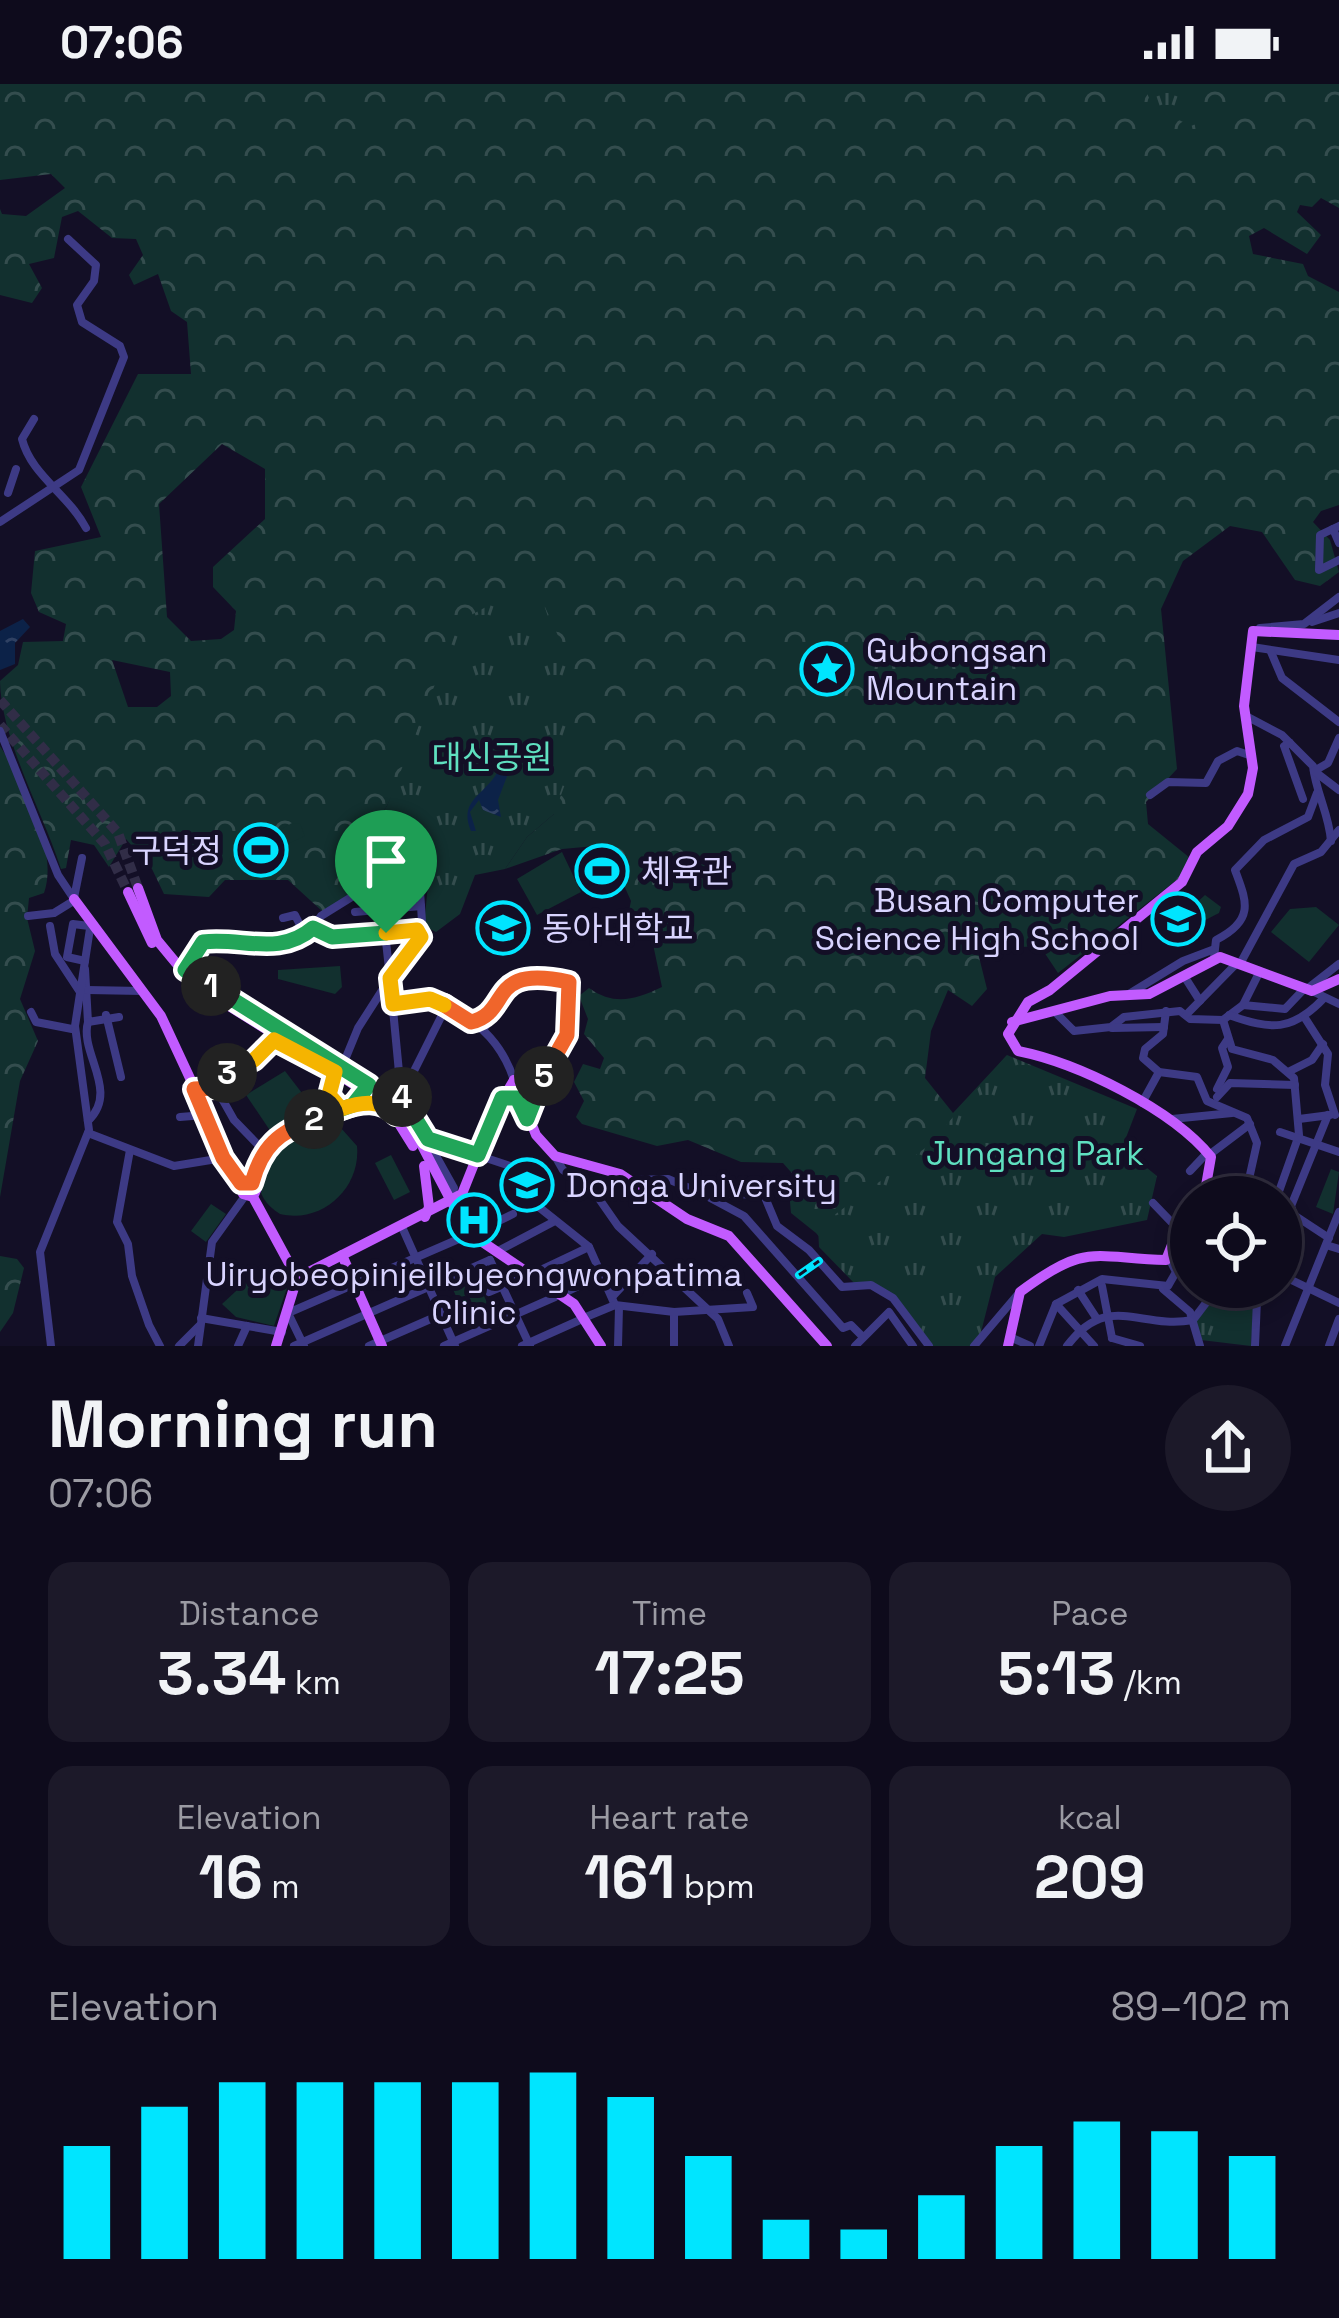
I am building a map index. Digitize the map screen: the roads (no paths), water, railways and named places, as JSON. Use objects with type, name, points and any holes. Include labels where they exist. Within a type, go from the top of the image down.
[{"type":"main road","points":[[1206,1176],[1208,1154],[1187,1126],[1052,1058],[1018,1051],[1008,1038],[1012,1022],[1028,1002],[1050,990],[1182,882],[1197,852],[1228,826],[1249,794],[1252,756],[1244,716],[1250,646],[1259,628],[1339,635]]},
{"type":"main road","points":[[338,1070],[261,1027],[172,968],[152,944],[133,890],[157,940],[185,970],[367,1088],[395,1110],[455,1221],[495,1256],[559,1296],[597,1346]]},
{"type":"main road","points":[[74,900],[161,1016],[223,1158],[250,1190],[297,1278],[276,1346]]},
{"type":"main road","points":[[1012,1022],[1130,994],[1149,994],[1186,979],[1213,954],[1307,990],[1339,980]]},
{"type":"main road","points":[[297,1278],[448,1206],[462,1194],[514,1080]]},
{"type":"main road","points":[[514,1080],[527,1119],[555,1156],[633,1180],[687,1219],[736,1241],[827,1346]]},
{"type":"main road","points":[[502,1098],[514,1096],[521,1105]]},
{"type":"main road","points":[[395,1110],[448,1206],[471,1234]]},
{"type":"main road","points":[[424,1166],[428,1216]]},
{"type":"main road","points":[[428,1216],[455,1221]]},
{"type":"main road","points":[[348,1253],[352,1281],[377,1344]]},
{"type":"main road","points":[[1009,1342],[1020,1292],[1082,1255],[1170,1255]]},
{"type":"street","points":[[0,522],[79,470],[91,452],[124,351],[82,322],[77,305],[94,281],[96,266],[68,239]]},
{"type":"street","points":[[34,419],[22,439],[27,460],[76,508],[86,528]]},
{"type":"street","points":[[8,493],[16,469]]},
{"type":"street","points":[[1339,542],[1336,527],[1319,537],[1318,571],[1339,560]]},
{"type":"street","points":[[1304,624],[1339,597]]},
{"type":"street","points":[[1259,628],[1304,624],[1339,613]]},
{"type":"street","points":[[1250,646],[1339,659]]},
{"type":"street","points":[[1271,652],[1282,678],[1339,722]]},
{"type":"street","points":[[1244,716],[1287,744],[1336,789],[1322,802]]},
{"type":"street","points":[[0,730],[58,875],[74,900]]},
{"type":"street","points":[[1314,771],[1328,763],[1339,738]]},
{"type":"street","points":[[1287,744],[1303,799]]},
{"type":"street","points":[[1150,795],[1168,782],[1206,783],[1217,761],[1237,751],[1252,756]]},
{"type":"street","points":[[1130,994],[1183,961],[1213,954],[1244,913],[1247,891],[1235,870],[1264,840],[1308,818],[1316,793],[1314,771]]},
{"type":"street","points":[[1316,793],[1331,818],[1331,841]]},
{"type":"street","points":[[1186,1015],[1239,963],[1294,864],[1331,841],[1339,830]]},
{"type":"street","points":[[28,916],[51,914],[74,900],[82,858]]},
{"type":"street","points":[[185,970],[203,942],[254,947],[300,939],[321,916],[379,880]]},
{"type":"street","points":[[341,1109],[329,1095],[338,1070],[422,932],[420,891]]},
{"type":"street","points":[[381,896],[402,1095],[454,1188],[448,1206]]},
{"type":"street","points":[[355,912],[422,906]]},
{"type":"street","points":[[283,918],[296,915],[300,925],[332,937],[422,932]]},
{"type":"street","points":[[85,964],[68,960],[70,920],[90,924],[85,964],[87,1036],[99,1060],[97,1107],[88,1120]]},
{"type":"street","points":[[50,926],[61,960],[85,991]]},
{"type":"street","points":[[61,960],[58,941],[70,938]]},
{"type":"street","points":[[1243,1005],[1285,1009],[1339,964]]},
{"type":"street","points":[[1226,1018],[1243,1005],[1260,971]]},
{"type":"street","points":[[482,1021],[512,983],[529,977],[552,983],[567,978],[573,990],[567,1035],[535,1093],[527,1119]]},
{"type":"street","points":[[1186,979],[1200,1001]]},
{"type":"street","points":[[1307,990],[1339,1004]]},
{"type":"street","points":[[85,991],[142,991]]},
{"type":"street","points":[[51,1346],[40,1252],[88,1133],[71,1030],[85,991]]},
{"type":"street","points":[[1111,1028],[1124,1017],[1137,1019],[1166,1011],[1269,1029],[1305,1018],[1324,998]]},
{"type":"street","points":[[393,1004],[430,999],[482,1021],[514,1080]]},
{"type":"street","points":[[198,1346],[212,1242],[250,1190],[262,1150],[287,1129],[353,1105],[395,1110],[446,1007]]},
{"type":"street","points":[[1166,1011],[1164,1027],[1142,1054],[1159,1072],[1197,1077],[1207,1101],[1217,1102],[1250,1124],[1257,1162],[1252,1176]]},
{"type":"street","points":[[31,1012],[36,1022],[71,1030]]},
{"type":"street","points":[[1055,1012],[1074,1031],[1164,1027]]},
{"type":"street","points":[[88,1022],[119,1017]]},
{"type":"street","points":[[106,1018],[121,1077]]},
{"type":"street","points":[[1226,1018],[1232,1048],[1289,1070],[1312,1060],[1322,1044]]},
{"type":"street","points":[[1305,1018],[1328,1054],[1324,1085],[1334,1115]]},
{"type":"street","points":[[261,1027],[266,1044]]},
{"type":"street","points":[[1217,1102],[1228,1067],[1222,1048],[1228,1039]]},
{"type":"street","points":[[194,1089],[215,1088],[230,1069],[254,1060],[266,1044],[286,1042]]},
{"type":"street","points":[[1284,1176],[1299,1135],[1295,1085],[1289,1070]]},
{"type":"street","points":[[1141,1103],[1159,1072]]},
{"type":"street","points":[[1217,1102],[1230,1083],[1295,1085]]},
{"type":"street","points":[[215,1088],[234,1120],[262,1150]]},
{"type":"street","points":[[353,1105],[367,1088]]},
{"type":"street","points":[[1187,1126],[1232,1113]]},
{"type":"street","points":[[179,1117],[206,1115]]},
{"type":"street","points":[[1298,1120],[1334,1115]]},
{"type":"street","points":[[1334,1115],[1313,1141],[1291,1212],[1339,1249]]},
{"type":"street","points":[[1190,1171],[1250,1124]]},
{"type":"street","points":[[1280,1132],[1339,1152]]},
{"type":"street","points":[[88,1133],[174,1166],[223,1158]]},
{"type":"street","points":[[428,1139],[510,1166],[535,1204],[589,1247],[615,1303],[618,1346]]},
{"type":"street","points":[[130,1150],[117,1222],[157,1346]]},
{"type":"street","points":[[555,1156],[563,1170],[595,1193],[618,1226],[710,1310],[729,1346]]},
{"type":"street","points":[[633,1180],[668,1179],[744,1216],[843,1328],[851,1325],[862,1336]]},
{"type":"street","points":[[701,1193],[767,1197],[777,1226],[809,1250],[842,1287],[877,1287],[899,1302],[929,1346]]},
{"type":"street","points":[[1153,1203],[1170,1221]]},
{"type":"street","points":[[1285,1346],[1339,1212]]},
{"type":"street","points":[[513,1214],[288,1313],[300,1345],[495,1256],[555,1221]]},
{"type":"street","points":[[402,1227],[451,1345],[602,1275]]},
{"type":"street","points":[[489,1292],[589,1247]]},
{"type":"street","points":[[495,1256],[527,1345],[584,1323],[615,1303],[652,1254]]},
{"type":"street","points":[[1161,1288],[1175,1279],[1169,1258]]},
{"type":"street","points":[[1009,1342],[1034,1346],[1056,1304],[1111,1278],[1161,1288],[1193,1320],[1200,1346]]},
{"type":"street","points":[[1102,1286],[1118,1342]]},
{"type":"street","points":[[1302,1286],[1339,1304]]},
{"type":"street","points":[[1078,1290],[1097,1318]]},
{"type":"street","points":[[974,1346],[1020,1292]]},
{"type":"street","points":[[615,1303],[674,1312],[753,1307],[747,1293]]},
{"type":"street","points":[[1056,1304],[1094,1346],[1118,1342],[1140,1346]]},
{"type":"street","points":[[1067,1346],[1081,1328],[1109,1313],[1161,1324],[1193,1320],[1202,1308]]},
{"type":"street","points":[[1255,1346],[1257,1308]]},
{"type":"street","points":[[674,1312],[674,1346]]},
{"type":"street","points":[[855,1346],[889,1312],[913,1346]]},
{"type":"street","points":[[377,1344],[442,1314]]},
{"type":"street","points":[[1328,1346],[1339,1319]]},
{"type":"street","points":[[201,1322],[282,1332]]},
{"type":"street","points":[[179,1346],[201,1322]]},
{"type":"street","points":[[238,1346],[247,1326]]},
{"type":"water","points":[[23,619],[30,627],[15,643],[15,664],[0,670],[0,631]]},
{"type":"water","points":[[511,766],[498,800],[501,817],[483,810],[479,800],[470,812],[476,831],[471,831],[468,811],[471,804],[499,769]]},
{"type":"tunnel","points":[[0,700],[118,833],[138,888]]},
{"type":"tunnel","points":[[0,725],[105,844],[128,892]]},
{"type":"railway","points":[[799,1275],[819,1261]]},
{"type":"place","name":"Gubongsan Mountain","points":[[827,669]]},
{"type":"place","name":"구덕정","points":[[261,850]]},
{"type":"place","name":"체육관","points":[[602,871]]},
{"type":"place","name":"Busan Computer Science High School","points":[[1178,919]]},
{"type":"place","name":"동아대학교","points":[[503,928]]},
{"type":"place","name":"Donga University","points":[[527,1185]]},
{"type":"place","name":"Uiryobeopinjeilbyeongwonpatima Clinic","points":[[474,1220]]},
{"type":"park label","name":"대신공원","points":[[492,757]]},
{"type":"park label","name":"Jungang Park","points":[[1035,1153]]}]
